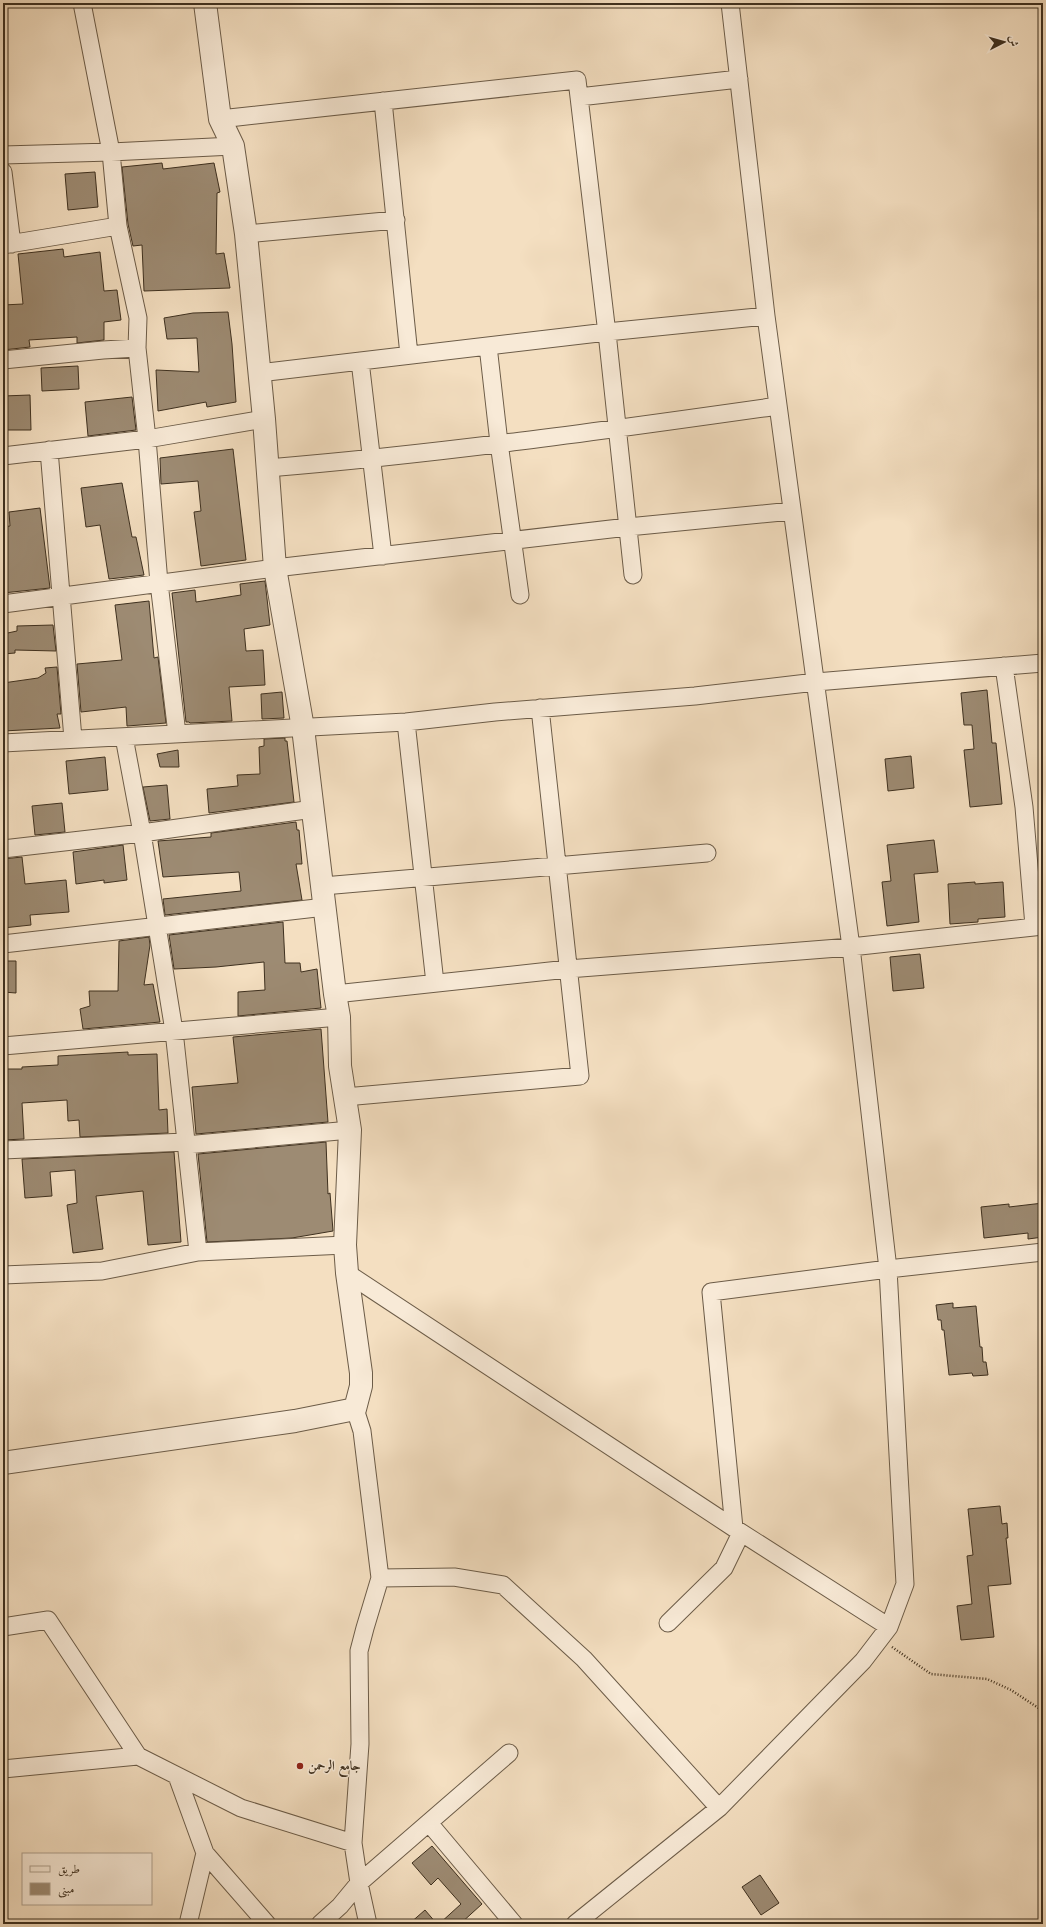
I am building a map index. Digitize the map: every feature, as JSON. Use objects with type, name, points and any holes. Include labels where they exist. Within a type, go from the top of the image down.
[{"type":"street","points":[[82,3],[112,152],[118,226],[138,318],[137,348],[147,439],[159,584],[177,734]]},
{"type":"street","points":[[205,3],[220,119],[233,146],[246,234],[264,419],[275,568],[304,728],[335,994],[339,1017],[340,1066],[350,1130],[345,1245],[347,1272],[361,1373],[361,1386],[355,1409],[362,1430],[380,1578],[359,1651],[360,1744],[353,1843],[359,1883],[368,1924]]},
{"type":"street","points":[[575,1924],[718,1808],[863,1661],[885,1633],[905,1584],[888,1269],[851,947],[766,316],[730,3]]},
{"type":"street","points":[[579,97],[739,79]]},
{"type":"street","points":[[220,119],[577,80],[618,429],[633,575]]},
{"type":"street","points":[[383,101],[409,355]]},
{"type":"street","points":[[3,156],[233,146]]},
{"type":"street","points":[[3,172],[8,245],[118,226]]},
{"type":"street","points":[[246,234],[396,220]]},
{"type":"street","points":[[259,373],[607,332],[766,316]]},
{"type":"street","points":[[488,346],[499,444],[520,595]]},
{"type":"street","points":[[3,360],[137,348]]},
{"type":"street","points":[[360,361],[383,556]]},
{"type":"street","points":[[268,468],[371,460],[618,429],[778,406]]},
{"type":"street","points":[[3,456],[147,439],[264,419]]},
{"type":"street","points":[[49,450],[73,739]]},
{"type":"street","points":[[3,604],[61,595],[159,584],[275,568],[512,542],[628,527],[792,511]]},
{"type":"street","points":[[3,743],[406,722],[540,708],[695,696],[816,682],[1043,663]]},
{"type":"street","points":[[335,994],[568,969],[851,947],[1038,926],[1024,807],[1004,666]]},
{"type":"street","points":[[345,1097],[580,1076],[540,708]]},
{"type":"street","points":[[406,722],[434,983]]},
{"type":"street","points":[[124,737],[142,833],[174,1031],[198,1252]]},
{"type":"street","points":[[3,849],[142,833],[313,809]]},
{"type":"street","points":[[3,944],[157,927],[423,878],[707,853]]},
{"type":"street","points":[[3,1046],[339,1017]]},
{"type":"street","points":[[3,1150],[186,1144],[350,1130]]},
{"type":"street","points":[[3,1275],[102,1271],[198,1252],[345,1245]]},
{"type":"street","points":[[668,1623],[724,1568],[738,1531],[711,1292],[888,1269],[1043,1252]]},
{"type":"street","points":[[347,1272],[738,1531],[885,1633]]},
{"type":"street","points":[[3,1463],[295,1421],[355,1409]]},
{"type":"street","points":[[380,1578],[454,1577],[503,1585],[584,1659],[718,1808]]},
{"type":"street","points":[[3,1627],[48,1620],[138,1756],[241,1808],[353,1843]]},
{"type":"street","points":[[320,1924],[340,1906],[359,1883],[509,1753]]},
{"type":"street","points":[[3,1769],[138,1756]]},
{"type":"street","points":[[177,1776],[205,1853],[267,1924]]},
{"type":"street","points":[[429,1823],[514,1924]]},
{"type":"street","points":[[188,1924],[205,1853]]},
{"type":"path","points":[[885,1633],[931,1674],[987,1679],[1011,1690],[1043,1711]]},
{"type":"building","points":[[162,163],[163,169],[214,163],[220,192],[217,193],[216,254],[224,253],[230,288],[144,291],[142,245],[133,246],[128,224],[122,167]]},
{"type":"building","points":[[95,172],[98,207],[68,210],[65,174]]},
{"type":"building","points":[[63,249],[64,257],[100,252],[104,291],[117,290],[121,320],[104,322],[104,340],[77,343],[77,337],[29,340],[30,347],[3,350],[3,305],[23,304],[18,254]]},
{"type":"building","points":[[228,312],[236,402],[207,407],[206,402],[158,411],[156,370],[199,372],[197,338],[167,339],[164,318],[193,313]]},
{"type":"building","points":[[78,366],[79,389],[42,391],[41,368]]},
{"type":"building","points":[[30,395],[31,430],[3,430],[3,396]]},
{"type":"building","points":[[132,397],[136,430],[88,436],[85,402]]},
{"type":"building","points":[[233,449],[246,560],[201,566],[194,512],[201,511],[198,481],[161,484],[160,458]]},
{"type":"building","points":[[122,483],[132,537],[136,537],[144,575],[109,579],[100,525],[86,527],[81,488]]},
{"type":"building","points":[[40,508],[50,588],[3,593],[3,527],[10,526],[9,512]]},
{"type":"building","points":[[265,581],[270,625],[244,629],[246,651],[263,650],[265,685],[229,687],[232,721],[186,722],[172,593],[195,590],[196,602],[241,595],[240,584]]},
{"type":"building","points":[[149,601],[154,658],[158,657],[166,723],[127,726],[126,707],[81,712],[77,664],[122,660],[115,605]]},
{"type":"building","points":[[53,625],[56,651],[15,650],[15,653],[3,654],[3,634],[17,631],[17,626]]},
{"type":"building","points":[[57,667],[61,714],[57,714],[60,728],[3,731],[3,683],[38,678],[46,673],[45,668]]},
{"type":"building","points":[[987,690],[992,743],[996,743],[1002,804],[970,807],[964,750],[974,749],[972,725],[964,725],[961,693]]},
{"type":"building","points":[[282,692],[284,718],[262,719],[261,694]]},
{"type":"building","points":[[285,738],[285,741],[287,741],[294,802],[209,813],[207,789],[238,786],[237,775],[260,774],[259,747],[264,746],[264,739]]},
{"type":"building","points":[[178,750],[179,767],[160,767],[157,754]]},
{"type":"building","points":[[911,756],[914,788],[888,791],[885,759]]},
{"type":"building","points":[[105,757],[108,790],[69,794],[66,761]]},
{"type":"building","points":[[167,785],[170,819],[150,821],[143,787]]},
{"type":"building","points":[[62,803],[65,832],[35,835],[32,806]]},
{"type":"building","points":[[296,822],[297,830],[299,830],[302,864],[296,864],[302,900],[165,915],[163,899],[241,891],[239,872],[163,877],[158,841],[211,837],[211,833]]},
{"type":"building","points":[[934,840],[938,872],[914,874],[919,922],[887,926],[882,882],[891,881],[887,845]]},
{"type":"building","points":[[123,845],[127,880],[104,883],[104,880],[76,884],[73,852]]},
{"type":"building","points":[[22,857],[25,884],[66,880],[69,912],[30,915],[31,925],[3,928],[3,859]]},
{"type":"building","points":[[975,882],[975,884],[1003,882],[1005,917],[978,919],[978,922],[950,924],[948,884]]},
{"type":"building","points":[[283,922],[285,963],[300,963],[301,972],[317,969],[321,1008],[238,1016],[238,992],[265,990],[264,962],[216,967],[174,969],[169,935]]},
{"type":"building","points":[[149,937],[150,945],[144,985],[153,984],[160,1022],[83,1029],[80,1009],[90,1006],[89,991],[118,991],[119,941]]},
{"type":"building","points":[[920,954],[924,988],[893,991],[890,957]]},
{"type":"building","points":[[3,961],[16,961],[16,993],[3,992]]},
{"type":"building","points":[[321,1029],[328,1122],[196,1134],[192,1087],[238,1083],[233,1037]]},
{"type":"building","points":[[128,1052],[128,1055],[157,1054],[159,1110],[167,1109],[168,1133],[80,1137],[79,1120],[68,1121],[67,1100],[22,1103],[24,1139],[3,1140],[3,1069],[22,1069],[22,1067],[58,1065],[58,1056]]},
{"type":"building","points":[[326,1142],[328,1194],[330,1193],[333,1231],[292,1238],[207,1242],[198,1154]]},
{"type":"building","points":[[174,1152],[181,1242],[148,1245],[143,1191],[96,1196],[103,1249],[73,1253],[67,1205],[77,1203],[75,1170],[50,1172],[52,1196],[25,1198],[22,1159]]},
{"type":"building","points":[[1043,1203],[1043,1237],[1028,1239],[1028,1233],[984,1238],[981,1207],[1009,1204],[1009,1207]]},
{"type":"building","points":[[953,1303],[953,1308],[976,1306],[980,1347],[982,1347],[983,1362],[986,1362],[988,1375],[973,1376],[972,1373],[949,1375],[944,1330],[942,1330],[941,1320],[938,1320],[936,1305]]},
{"type":"building","points":[[1000,1506],[1002,1524],[1007,1523],[1008,1538],[1006,1538],[1011,1584],[988,1586],[994,1637],[961,1640],[957,1606],[972,1604],[967,1556],[973,1555],[968,1509]]},
{"type":"building","points":[[432,1846],[482,1904],[460,1924],[439,1924],[461,1904],[438,1878],[431,1885],[412,1863]]},
{"type":"building","points":[[760,1875],[779,1903],[761,1915],[742,1887]]},
{"type":"building","points":[[425,1910],[437,1924],[409,1924]]},
{"type":"place","name":"جامع الرحمن","points":[[300,1766]]}]
